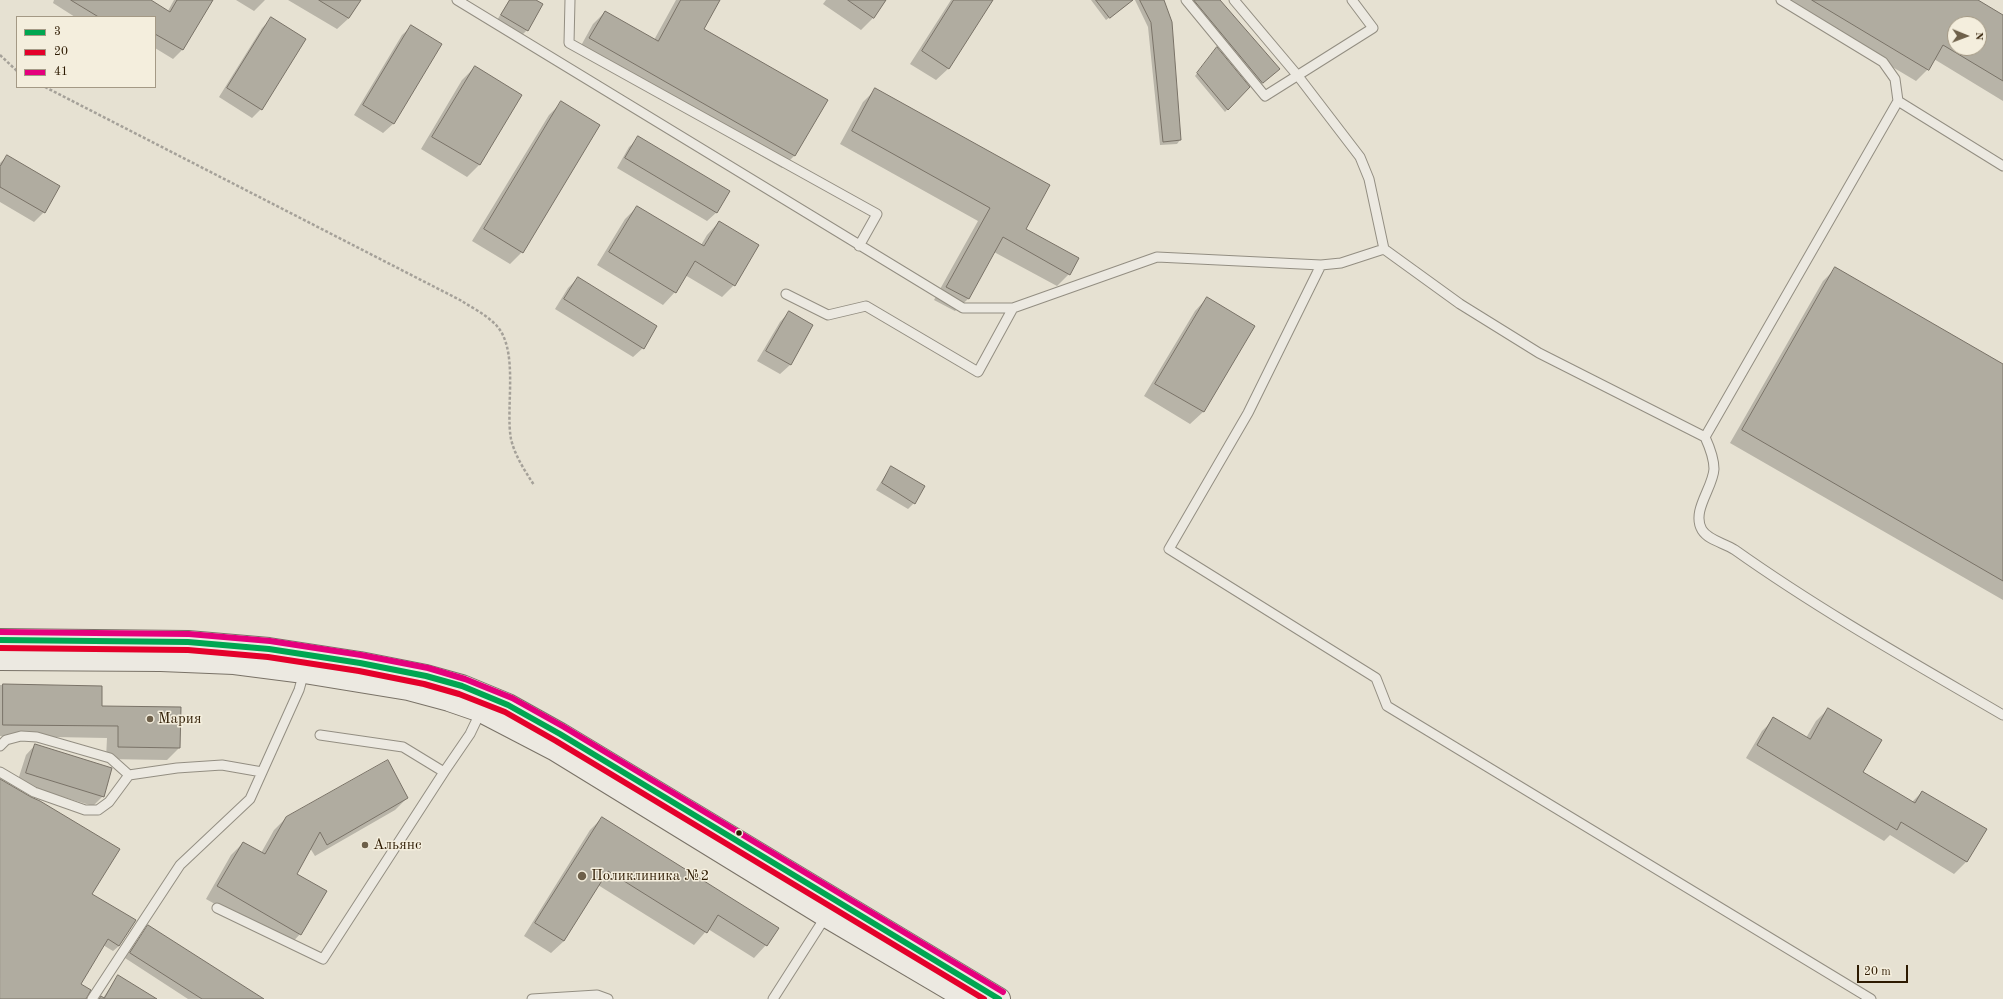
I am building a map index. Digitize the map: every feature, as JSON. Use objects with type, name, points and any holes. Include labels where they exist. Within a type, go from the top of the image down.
[{"type":"main road","points":[[0,640],[188,642],[269,649],[426,676],[462,686],[508,705],[560,734],[831,909],[967,999]]},
{"type":"main road","points":[[0,659],[161,660],[234,663],[304,672],[408,689],[449,700],[481,711],[554,749],[831,909],[999,999]]},
{"type":"lane","points":[[457,0],[963,308],[1013,308],[1157,257],[1321,265],[1341,263],[1384,249]]},
{"type":"lane","points":[[570,0],[569,43],[876,214],[859,246]]},
{"type":"lane","points":[[1186,0],[1265,96],[1373,28],[1352,0]]},
{"type":"lane","points":[[1234,0],[1298,76],[1360,157],[1369,179],[1384,249],[1460,304],[1539,353],[1705,437],[1712,453],[1714,468],[1713,477],[1700,511],[1699,520],[1702,529],[1708,536],[1732,548],[1792,590],[2003,715]]},
{"type":"lane","points":[[1705,437],[1898,101],[1894,80],[1883,62],[1781,0]]},
{"type":"lane","points":[[1898,101],[2003,166]]},
{"type":"lane","points":[[1321,265],[1248,413],[1169,549],[1376,678],[1387,706],[1871,999]]},
{"type":"lane","points":[[786,294],[828,315],[866,306],[978,372],[1013,308]]},
{"type":"lane","points":[[92,999],[180,865],[250,799],[299,690],[304,672]]},
{"type":"lane","points":[[218,908],[323,959],[470,734],[481,711]]},
{"type":"lane","points":[[320,735],[403,747],[444,772]]},
{"type":"lane","points":[[0,746],[6,740],[21,736],[37,737],[110,758],[129,775]]},
{"type":"lane","points":[[0,772],[34,792],[85,810],[98,810],[109,802],[129,775],[177,768],[222,765],[262,772]]},
{"type":"lane","points":[[772,999],[831,909]]},
{"type":"lane","points":[[532,999],[597,995],[608,999]]},
{"type":"path","points":[[0,55],[16,70]]},
{"type":"path","points":[[46,88],[460,300],[495,324],[504,336],[508,354],[511,439],[519,463],[534,485]]},
{"type":"building","points":[[71,0],[151,0],[170,12],[177,0],[213,0],[183,50],[156,35],[156,16],[97,16]]},
{"type":"building","points":[[319,0],[361,0],[349,18]]},
{"type":"building","points":[[510,0],[536,0],[543,4],[528,31],[501,15]]},
{"type":"building","points":[[681,0],[720,0],[704,29],[828,100],[795,156],[589,38],[605,11],[658,41]]},
{"type":"building","points":[[848,0],[886,0],[874,18]]},
{"type":"building","points":[[954,0],[993,0],[949,69],[922,51]]},
{"type":"building","points":[[1096,0],[1133,0],[1110,18]]},
{"type":"building","points":[[1140,0],[1164,0],[1172,22],[1181,140],[1163,142],[1151,23]]},
{"type":"building","points":[[1194,0],[1220,0],[1280,69],[1263,83]]},
{"type":"building","points":[[1812,0],[1978,0],[2003,15],[2003,81],[1961,56],[1987,56],[1987,16],[1947,16],[1947,47],[1943,45],[1929,70]]},
{"type":"building","points":[[271,17],[306,39],[262,110],[227,88]]},
{"type":"building","points":[[411,25],[442,44],[394,124],[363,105]]},
{"type":"building","points":[[1217,47],[1250,87],[1228,110],[1197,73]]},
{"type":"building","points":[[475,66],[522,95],[480,165],[432,137]]},
{"type":"building","points":[[875,88],[1050,185],[1026,229],[1079,258],[1070,275],[1003,237],[969,299],[946,287],[990,208],[852,131]]},
{"type":"building","points":[[561,101],[600,125],[523,253],[484,229]]},
{"type":"building","points":[[638,136],[730,191],[717,213],[625,158]]},
{"type":"building","points":[[7,155],[60,186],[45,213],[0,187],[0,167]]},
{"type":"building","points":[[637,206],[704,246],[719,221],[759,245],[735,286],[695,261],[676,293],[609,252]]},
{"type":"building","points":[[1835,267],[2003,364],[2003,581],[1742,430]]},
{"type":"building","points":[[578,277],[657,326],[644,349],[564,299]]},
{"type":"building","points":[[1207,297],[1255,326],[1204,412],[1155,384]]},
{"type":"building","points":[[789,311],[813,325],[791,365],[766,351]]},
{"type":"building","points":[[891,466],[925,486],[915,504],[882,483]]},
{"type":"building","points":[[3,684],[102,686],[102,706],[181,707],[180,748],[118,747],[118,726],[3,725]]},
{"type":"building","points":[[1828,708],[1882,740],[1863,772],[1915,803],[1922,791],[1987,829],[1967,862],[1901,822],[1897,830],[1757,745],[1773,717],[1810,739]]},
{"type":"building","points":[[35,744],[112,768],[104,797],[26,773]]},
{"type":"building","points":[[388,760],[408,798],[327,845],[320,832],[297,874],[327,891],[301,935],[217,886],[243,842],[265,854],[286,817]]},
{"type":"building","points":[[0,779],[120,849],[92,894],[136,920],[119,946],[108,939],[81,984],[91,990],[86,999],[0,999]]},
{"type":"building","points":[[602,817],[779,928],[767,946],[718,915],[707,933],[608,871],[564,941],[535,923]]},
{"type":"building","points":[[148,925],[264,999],[202,999],[130,953]]},
{"type":"building","points":[[118,975],[157,999],[99,999],[101,996],[104,998]]},
{"type":"transit line","name":"41","points":[[0,632],[189,634],[270,641],[361,655],[428,668],[465,679],[512,698],[564,727],[1003,992]]},
{"type":"transit line","name":"3","points":[[0,640],[188,642],[269,649],[360,663],[426,676],[462,686],[508,705],[560,734],[999,999]]},
{"type":"transit line","name":"20","points":[[0,648],[188,650],[268,657],[359,671],[424,684],[459,694],[505,712],[556,741],[984,999]]},
{"type":"place","name":"Мария","points":[[150,719]]},
{"type":"place","name":"Альянс","points":[[365,845]]},
{"type":"place","name":"Поликлиника №2","points":[[582,876]]}]
